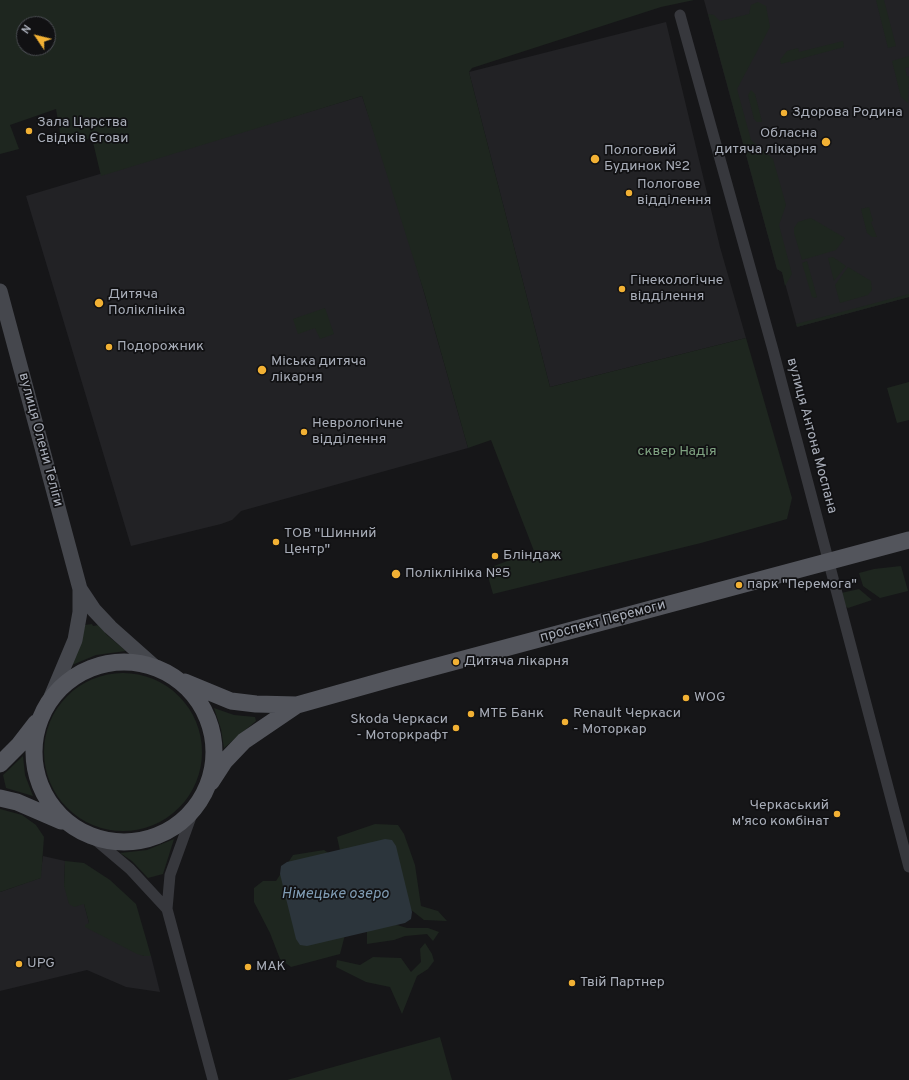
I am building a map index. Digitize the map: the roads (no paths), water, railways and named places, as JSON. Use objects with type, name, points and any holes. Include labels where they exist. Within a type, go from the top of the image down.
[{"type":"main road","name":"проспект Перемоги","points":[[69,824],[91,836],[104,840],[129,842],[154,836],[177,824],[195,806],[224,762],[244,741],[297,706],[393,678],[909,540]]},
{"type":"main road","points":[[0,764],[19,745],[39,720],[51,697],[70,679],[92,667],[117,661],[130,661],[155,667],[178,679],[196,698],[208,720],[215,757],[211,782]]},
{"type":"main road","name":"проспект Перемоги","points":[[178,679],[231,701],[297,706]]},
{"type":"main road","points":[[39,720],[33,745],[35,771],[44,795],[55,811],[69,824]]},
{"type":"main road","points":[[0,798],[17,802],[69,824]]},
{"type":"street","name":"вулиця Антона Моспана","points":[[680,15],[773,350],[909,867]]},
{"type":"street","name":"вулиця Олени Теліги","points":[[0,290],[80,589],[80,612],[75,640],[51,697]]},
{"type":"street","name":"вулиця Олени Теліги","points":[[80,589],[94,610],[110,627],[155,667]]},
{"type":"street","points":[[195,806],[170,875],[167,894],[167,909],[212,1080]]},
{"type":"street","points":[[91,836],[130,869],[167,909]]},
{"type":"water","name":"Німецьке озеро","points":[[385,839],[392,840],[396,846],[412,912],[411,919],[405,923],[307,946],[300,945],[296,939],[280,874],[281,866],[287,862]]},
{"type":"place","name":"Здорова Родина","points":[[784,113]]},
{"type":"place","name":"Зала Царства Свідків Єгови","points":[[29,131]]},
{"type":"place","name":"Обласна дитяча лікарня","points":[[826,142]]},
{"type":"place","name":"Пологовий Будинок №2","points":[[595,159]]},
{"type":"place","name":"Пологове відділення","points":[[629,193]]},
{"type":"place","name":"Гінекологічне відділення","points":[[622,289]]},
{"type":"place","name":"Дитяча Поліклініка","points":[[99,303]]},
{"type":"place","name":"Подорожник","points":[[109,347]]},
{"type":"place","name":"Міська дитяча лікарня","points":[[262,370]]},
{"type":"place","name":"Неврологічне відділення","points":[[304,432]]},
{"type":"place","name":"ТОВ \"Шинний Центр\"","points":[[276,542]]},
{"type":"place","name":"Бліндаж","points":[[495,556]]},
{"type":"place","name":"Поліклініка №5","points":[[396,574]]},
{"type":"place","name":"парк \"Перемога\"","points":[[739,585]]},
{"type":"place","name":"Дитяча лікарня","points":[[456,662]]},
{"type":"place","name":"WOG","points":[[686,698]]},
{"type":"place","name":"МТБ Банк","points":[[471,714]]},
{"type":"place","name":"Renault Черкаси - Моторкар","points":[[565,722]]},
{"type":"place","name":"Skoda Черкаси - Моторкрафт","points":[[456,728]]},
{"type":"place","name":"Черкаський м'ясо комбінат","points":[[837,814]]},
{"type":"place","name":"UPG","points":[[19,964]]},
{"type":"place","name":"МАК","points":[[248,967]]},
{"type":"place","name":"Твій Партнер","points":[[572,983]]},
{"type":"park label","name":"сквер Надія","points":[[677,452]]}]
